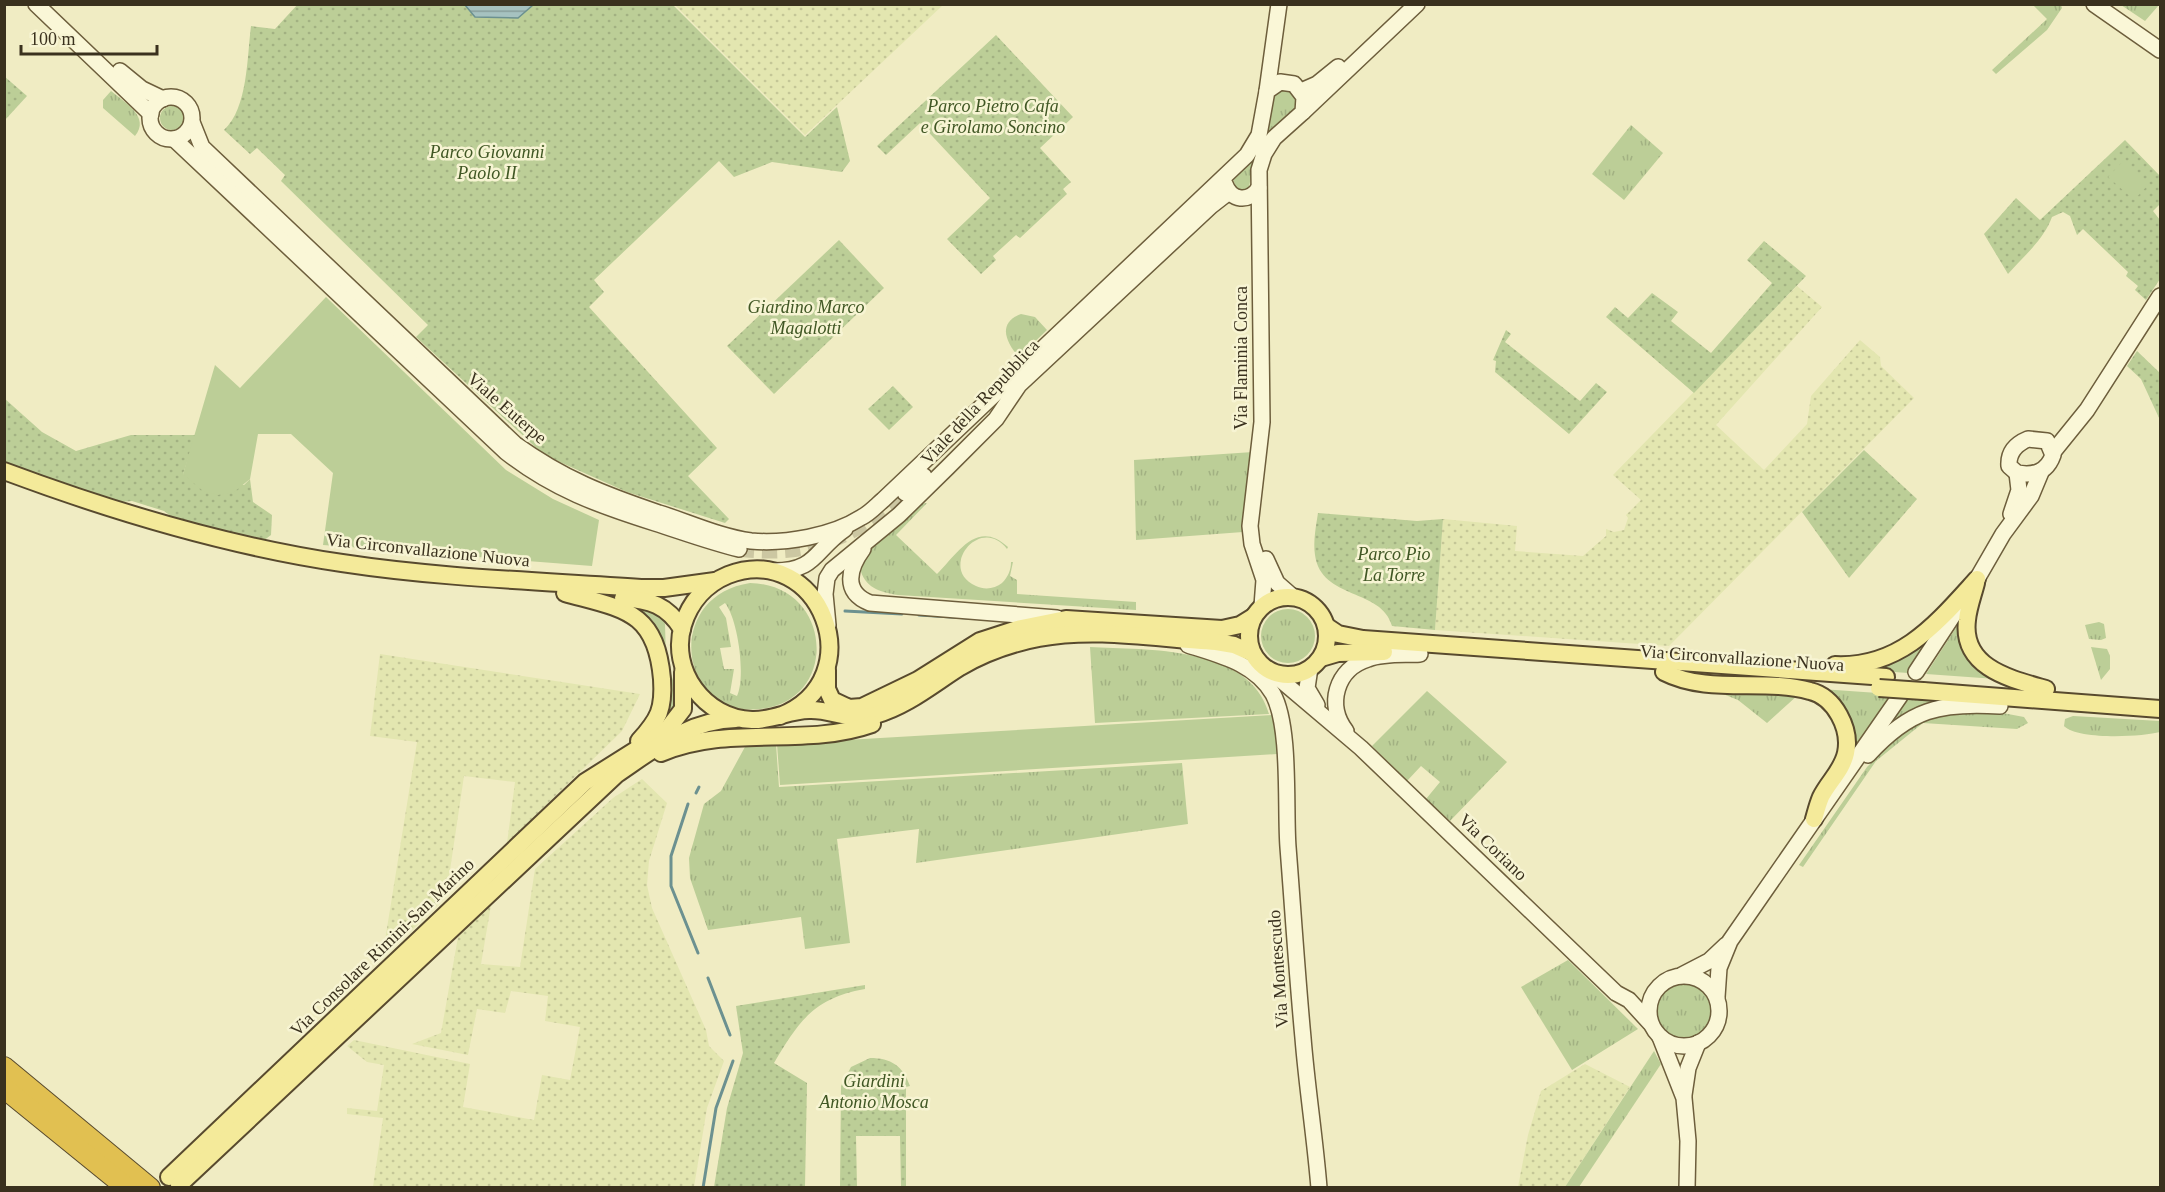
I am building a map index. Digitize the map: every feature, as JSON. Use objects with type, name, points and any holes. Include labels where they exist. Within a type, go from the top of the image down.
[{"type":"highway","points":[[4,1067],[135,1184]]},
{"type":"highway","points":[[4,1088],[135,1184]]},
{"type":"main road","points":[[36,4],[151,114],[152,125],[158,133],[174,139],[188,131],[192,122],[191,111],[185,103],[176,98],[162,99],[131,81],[49,4]]},
{"type":"main road","points":[[1267,91],[1279,4]]},
{"type":"main road","points":[[1301,91],[1317,84],[1333,72],[1402,4]]},
{"type":"main road","name":"Via Flaminia Conca","points":[[1257,612],[1264,580],[1252,544],[1250,526],[1263,402],[1260,165],[1274,138],[1417,4]]},
{"type":"main road","points":[[2094,4],[2160,50]]},
{"type":"main road","points":[[1271,57],[1283,82]]},
{"type":"main road","points":[[1267,91],[1275,84],[1283,82],[1294,84],[1301,91],[1305,100],[1303,112]]},
{"type":"main road","name":"Viale della Repubblica","points":[[883,500],[1246,155],[1259,135],[1267,91]]},
{"type":"main road","points":[[151,114],[162,99]]},
{"type":"main road","name":"Viale Euterpe","points":[[192,122],[201,147],[491,423],[515,444],[545,465],[598,492],[732,537],[751,541],[796,539],[840,527],[862,517],[883,500]]},
{"type":"main road","name":"Viale Euterpe","points":[[174,139],[497,444],[529,469],[566,491],[596,504],[739,549]]},
{"type":"main road","points":[[1227,173],[1225,182],[1259,222]]},
{"type":"main road","name":"Viale della Repubblica","points":[[829,632],[825,594],[827,578],[838,562],[899,515],[996,419],[1019,385],[1211,206],[1235,196],[1253,196],[1259,188]]},
{"type":"main road","points":[[2002,534],[2031,496],[2041,472],[2049,464],[2051,447],[2077,421],[2160,296]]},
{"type":"main road","points":[[905,493],[1019,385]]},
{"type":"main road","points":[[2041,472],[2017,473],[2011,470],[2009,461],[2015,447],[2028,439],[2039,439],[2051,447]]},
{"type":"main road","name":"Via Circonvallazione Nuova","points":[[4,471],[167,526],[228,541],[339,563],[641,588],[664,588],[716,581],[738,572],[766,571],[787,577],[806,590],[820,607],[829,632],[827,689],[832,700],[849,708],[862,707],[918,680],[980,641],[1017,629],[1066,619]]},
{"type":"main road","points":[[1922,681],[2002,534],[2018,497],[2017,473]]},
{"type":"main road","name":"Via Circonvallazione Nuova","points":[[4,479],[163,536],[277,563],[372,577],[652,601],[671,612],[682,629]]},
{"type":"main road","name":"Via Flaminia Conca","points":[[1255,494],[1257,526],[1264,555],[1277,583],[1293,597]]},
{"type":"main road","points":[[766,571],[805,567],[831,539],[862,517]]},
{"type":"main road","name":"Via Circonvallazione Nuova","points":[[873,535],[852,565],[849,578],[853,590],[864,601],[1066,619],[1222,629],[1240,625],[1276,598],[1293,597],[1314,606],[1326,626],[1338,634],[1363,639],[1659,666],[1883,683],[1922,681],[2160,697]]},
{"type":"main road","points":[[1659,666],[1686,656],[1839,665],[1878,659],[1905,649],[1922,638],[1977,579]]},
{"type":"main road","points":[[1977,579],[1966,620],[1967,636],[1973,651],[1997,674],[2046,689]]},
{"type":"main road","name":"Via Circonvallazione Nuova","points":[[716,581],[692,604],[682,629],[682,665],[687,678],[702,699],[726,714],[742,719],[766,719],[812,710],[842,717],[863,718],[886,712],[963,665],[997,649],[1029,640],[1065,634],[1216,642],[1234,645],[1252,653],[1270,671],[1287,675],[1316,663],[1362,651],[1659,666]]},
{"type":"main road","name":"Via Consolare Rimini-San Marino","points":[[565,593],[621,609],[646,626],[658,645],[663,694],[660,713],[657,721],[630,753]]},
{"type":"main road","points":[[1252,653],[1248,632],[1257,612]]},
{"type":"main road","points":[[1316,663],[1327,642],[1326,626]]},
{"type":"main road","name":"Via Montescudo","points":[[1174,640],[1224,655],[1266,684],[1277,706],[1284,748],[1303,1038],[1319,1188]]},
{"type":"main road","name":"Via Coriano","points":[[1352,741],[1337,716],[1335,704],[1337,687],[1347,671],[1368,659],[1420,654]]},
{"type":"main road","name":"Via Coriano","points":[[1316,663],[1306,688],[1311,699],[1339,730]]},
{"type":"main road","name":"Via Consolare Rimini-San Marino","points":[[682,665],[684,700],[677,720],[666,731],[585,782],[174,1181],[617,774],[660,745],[698,724],[742,719]]},
{"type":"main road","name":"Via Circonvallazione Nuova","points":[[780,716],[809,697],[821,681],[827,666]]},
{"type":"main road","points":[[1659,666],[1680,679],[1810,691],[1832,706],[1844,727],[1846,750],[1837,774],[1821,796],[1814,819]]},
{"type":"main road","name":"Via Coriano","points":[[1270,671],[1352,741],[1616,993],[1639,1008],[1650,1023]]},
{"type":"main road","name":"Via Circonvallazione Nuova","points":[[1922,681],[2160,709]]},
{"type":"main road","name":"Via Montescudo","points":[[1284,748],[1288,696],[1286,686]]},
{"type":"main road","points":[[1684,1098],[1660,1037],[1650,1023],[1650,1001],[1662,982],[1709,961],[1730,941],[1899,696]]},
{"type":"main road","name":"Via Consolare Rimini-San Marino","points":[[617,774],[665,751],[698,741],[843,732],[864,727],[892,714],[914,697]]},
{"type":"main road","points":[[1833,793],[1874,748],[1933,708],[1950,705],[2000,706],[2160,718]]},
{"type":"main road","points":[[1688,1188],[1689,1141],[1684,1098],[1688,1068],[1698,1043],[1715,1028],[1719,1008],[1717,997],[1719,968],[1730,941]]},
{"type":"main road","points":[[1682,975],[1703,981],[1717,997]]},
{"type":"main road","name":"Via Coriano","points":[[1606,983],[1632,992],[1662,982]]},
{"type":"main road","points":[[1660,1037],[1678,1046],[1698,1043]]},
{"type":"green space","name":"Parco Giovanni Paolo II","points":[[298,4],[673,5],[805,137],[837,107],[850,161],[842,172],[772,162],[734,177],[719,161],[594,280],[604,292],[589,307],[717,448],[688,476],[729,519],[725,523],[627,492],[544,455],[416,337],[428,325],[281,181],[285,175],[257,148],[250,154],[224,130],[238,109],[242,96],[251,26],[275,29]]},
{"type":"green space","points":[[2159,4],[2145,21],[2121,5]]},
{"type":"green space","points":[[675,5],[943,5],[805,135]]},
{"type":"green space","points":[[2033,5],[2061,5],[2062,8],[2047,30],[1996,74],[1992,70],[2047,19]]},
{"type":"green space","name":"Parco Pietro Cafa e Girolamo Soncino","points":[[996,35],[1073,117],[1040,148],[1071,182],[1063,189],[1067,194],[1020,238],[1016,235],[993,256],[996,260],[981,274],[947,239],[990,198],[920,123],[886,155],[877,146]]},
{"type":"green space","points":[[4,76],[27,96],[5,120],[4,120]]},
{"type":"green space","points":[[1281,89],[1290,90],[1297,100],[1293,112],[1266,136],[1254,161],[1249,187],[1245,191],[1237,190],[1233,179],[1261,146],[1267,132],[1271,103]]},
{"type":"green space","points":[[111,91],[129,105],[138,116],[139,129],[135,136],[103,108],[103,100]]},
{"type":"green space","points":[[172,106],[181,109],[184,118],[181,127],[172,130],[163,127],[160,118],[163,109]]},
{"type":"green space","points":[[1631,125],[1663,153],[1624,200],[1592,174]]},
{"type":"green space","points":[[2125,140],[2160,176],[2160,204],[2153,211],[2160,220],[2160,279],[2146,300],[2135,290],[2138,286],[2126,276],[2128,272],[2083,229],[2077,235],[2070,216],[2063,212],[2052,217],[2039,240],[2008,274],[1984,234],[2016,198],[2040,220]]},
{"type":"green space","points":[[2123,161],[2149,184],[2134,200],[2108,177]]},
{"type":"green space","name":"Giardino Marco Magalotti","points":[[839,240],[884,288],[774,394],[727,346]]},
{"type":"green space","points":[[1764,241],[1806,276],[1694,393],[1606,317],[1615,307],[1628,318],[1652,293],[1678,312],[1671,321],[1711,353],[1772,283],[1747,260]]},
{"type":"green space","points":[[1797,286],[1822,307],[1716,425],[1764,470],[1807,424],[1811,396],[1860,340],[1880,357],[1881,366],[1914,398],[1669,646],[1435,630],[1443,519],[1517,526],[1515,551],[1583,556],[1606,536],[1606,529],[1614,532],[1624,530],[1628,518],[1626,515],[1641,500],[1613,475]]},
{"type":"green space","points":[[326,297],[506,470],[553,499],[599,520],[592,566],[323,545],[333,473],[291,434],[258,434],[250,479],[234,492],[218,495],[203,491],[183,474],[215,365],[240,388]]},
{"type":"green space","points":[[1021,314],[1035,317],[1047,330],[1019,357],[1008,340],[1006,328],[1013,318]]},
{"type":"green space","points":[[1506,330],[1511,334],[1505,342],[1580,401],[1596,383],[1607,392],[1569,434],[1495,372],[1496,361],[1493,360]]},
{"type":"green space","points":[[2137,351],[2160,373],[2160,420],[2141,379],[2127,366]]},
{"type":"green space","points":[[893,386],[913,407],[889,430],[868,409]]},
{"type":"green space","points":[[4,398],[42,432],[76,451],[131,435],[196,435],[183,474],[244,485],[250,479],[253,502],[272,515],[271,535],[263,541],[179,522],[164,511],[132,501],[110,503],[5,463]]},
{"type":"green space","points":[[1864,450],[1917,499],[1849,578],[1802,512]]},
{"type":"green space","points":[[1253,452],[1244,509],[1243,532],[1136,540],[1134,460]]},
{"type":"green space","points":[[927,503],[896,535],[937,574],[968,542],[987,536],[997,539],[1008,547],[1007,549],[996,540],[985,538],[975,541],[967,548],[962,558],[961,568],[965,578],[976,586],[996,587],[1004,581],[1010,571],[1011,562],[1013,562],[1010,576],[1017,580],[1017,594],[1136,602],[1136,610],[898,595],[873,588],[865,580],[860,568],[866,552],[919,504]]},
{"type":"green space","name":"Parco Pio La Torre","points":[[1318,513],[1417,521],[1443,519],[1435,630],[1392,626],[1386,614],[1377,605],[1328,580],[1320,569],[1315,555]]},
{"type":"green space","points":[[750,583],[778,589],[798,602],[811,622],[816,644],[814,666],[804,686],[786,701],[760,709],[732,707],[712,695],[698,677],[692,654],[693,631],[703,609],[722,593]],"holes":[[[725,603],[737,634],[741,662],[740,687],[737,696],[730,693],[734,669],[724,669],[720,648],[731,647],[726,618],[719,607]]]},
{"type":"green space","points":[[626,604],[642,605],[662,616],[665,624],[666,659],[676,689],[674,708],[665,721],[653,623]]},
{"type":"green space","points":[[1283,609],[1293,609],[1303,613],[1311,621],[1315,636],[1311,651],[1303,659],[1293,663],[1283,663],[1273,659],[1265,651],[1261,641],[1261,631],[1265,621],[1273,613]]},
{"type":"green space","points":[[1961,620],[1996,679],[1926,674]]},
{"type":"green space","points":[[2099,622],[2104,624],[2106,638],[2089,639],[2085,625]]},
{"type":"green space","points":[[1934,633],[1908,673],[1839,668]]},
{"type":"green space","points":[[1090,647],[1166,651],[1219,663],[1241,675],[1258,691],[1269,714],[1095,723]]},
{"type":"green space","points":[[2091,647],[2107,649],[2110,656],[2110,669],[2101,680]]},
{"type":"green space","points":[[380,654],[640,694],[622,731],[507,843],[515,782],[464,776],[446,897],[382,959],[417,742],[370,736]]},
{"type":"green space","points":[[1708,688],[1798,695],[1767,723],[1738,700]]},
{"type":"green space","points":[[1821,689],[1892,694],[1853,750]]},
{"type":"green space","points":[[1427,691],[1507,762],[1450,821],[1426,799],[1440,782],[1421,766],[1407,781],[1372,746]]},
{"type":"green space","points":[[1908,697],[1942,700],[1926,705],[1886,731]]},
{"type":"green space","points":[[1992,711],[2024,717],[2028,723],[2017,729],[1923,723],[1876,761],[1803,867],[1799,865],[1867,767],[1902,733],[1935,713]]},
{"type":"green space","points":[[1274,715],[1277,754],[780,785],[777,744]]},
{"type":"green space","points":[[2073,716],[2160,721],[2160,732],[2125,736],[2082,734],[2064,726],[2065,719]]},
{"type":"green space","points":[[776,744],[779,787],[1182,763],[1188,824],[916,863],[919,829],[837,839],[850,943],[805,949],[801,917],[708,930],[690,878],[689,858],[704,804],[721,791],[746,745]]},
{"type":"green space","points":[[642,779],[667,803],[649,861],[647,885],[652,908],[706,1030],[709,1046],[724,1061],[707,1108],[694,1187],[373,1187],[383,1118],[347,1114],[347,1108],[377,1111],[384,1065],[367,1062],[347,1046],[354,1040],[470,1064],[463,1107],[534,1120],[542,1075],[570,1080],[580,1027],[545,1021],[548,996],[511,991],[505,1013],[477,1009],[468,1055],[412,1044],[441,1033],[458,937],[491,905],[481,964],[520,967],[535,869],[613,798]]},
{"type":"green space","points":[[1568,960],[1638,1029],[1572,1070],[1521,987]]},
{"type":"green space","points":[[1680,978],[1692,978],[1709,987],[1716,998],[1718,1010],[1716,1022],[1709,1033],[1692,1042],[1680,1042],[1668,1037],[1659,1028],[1654,1016],[1654,1004],[1659,992],[1668,983]]},
{"type":"green space","points":[[865,985],[865,989],[847,993],[820,1005],[800,1024],[774,1063],[807,1083],[805,1187],[714,1187],[727,1108],[743,1053],[736,1006]]},
{"type":"green space","points":[[1654,1051],[1661,1064],[1579,1187],[1565,1187]]},
{"type":"green space","name":"Giardini Antonio Mosca","points":[[870,1058],[895,1064],[904,1073],[910,1086],[906,1087],[906,1187],[901,1187],[900,1136],[856,1136],[857,1187],[840,1187],[841,1086],[851,1067]]},
{"type":"green space","points":[[1585,1064],[1630,1087],[1565,1187],[1518,1187],[1528,1135],[1541,1091]]},
{"type":"water","points":[[465,5],[533,5],[518,18],[475,17]]},
{"type":"waterway","points":[[845,611],[902,614]]},
{"type":"waterway","points":[[919,615],[968,618]]},
{"type":"waterway","points":[[696,793],[699,787]]},
{"type":"waterway","points":[[688,804],[671,856],[671,886],[698,953]]},
{"type":"waterway","points":[[708,978],[730,1035]]},
{"type":"waterway","points":[[703,1188],[716,1108],[733,1061]]},
{"type":"tunnel","points":[[739,549],[787,550],[829,541],[867,522],[905,493]]}]
